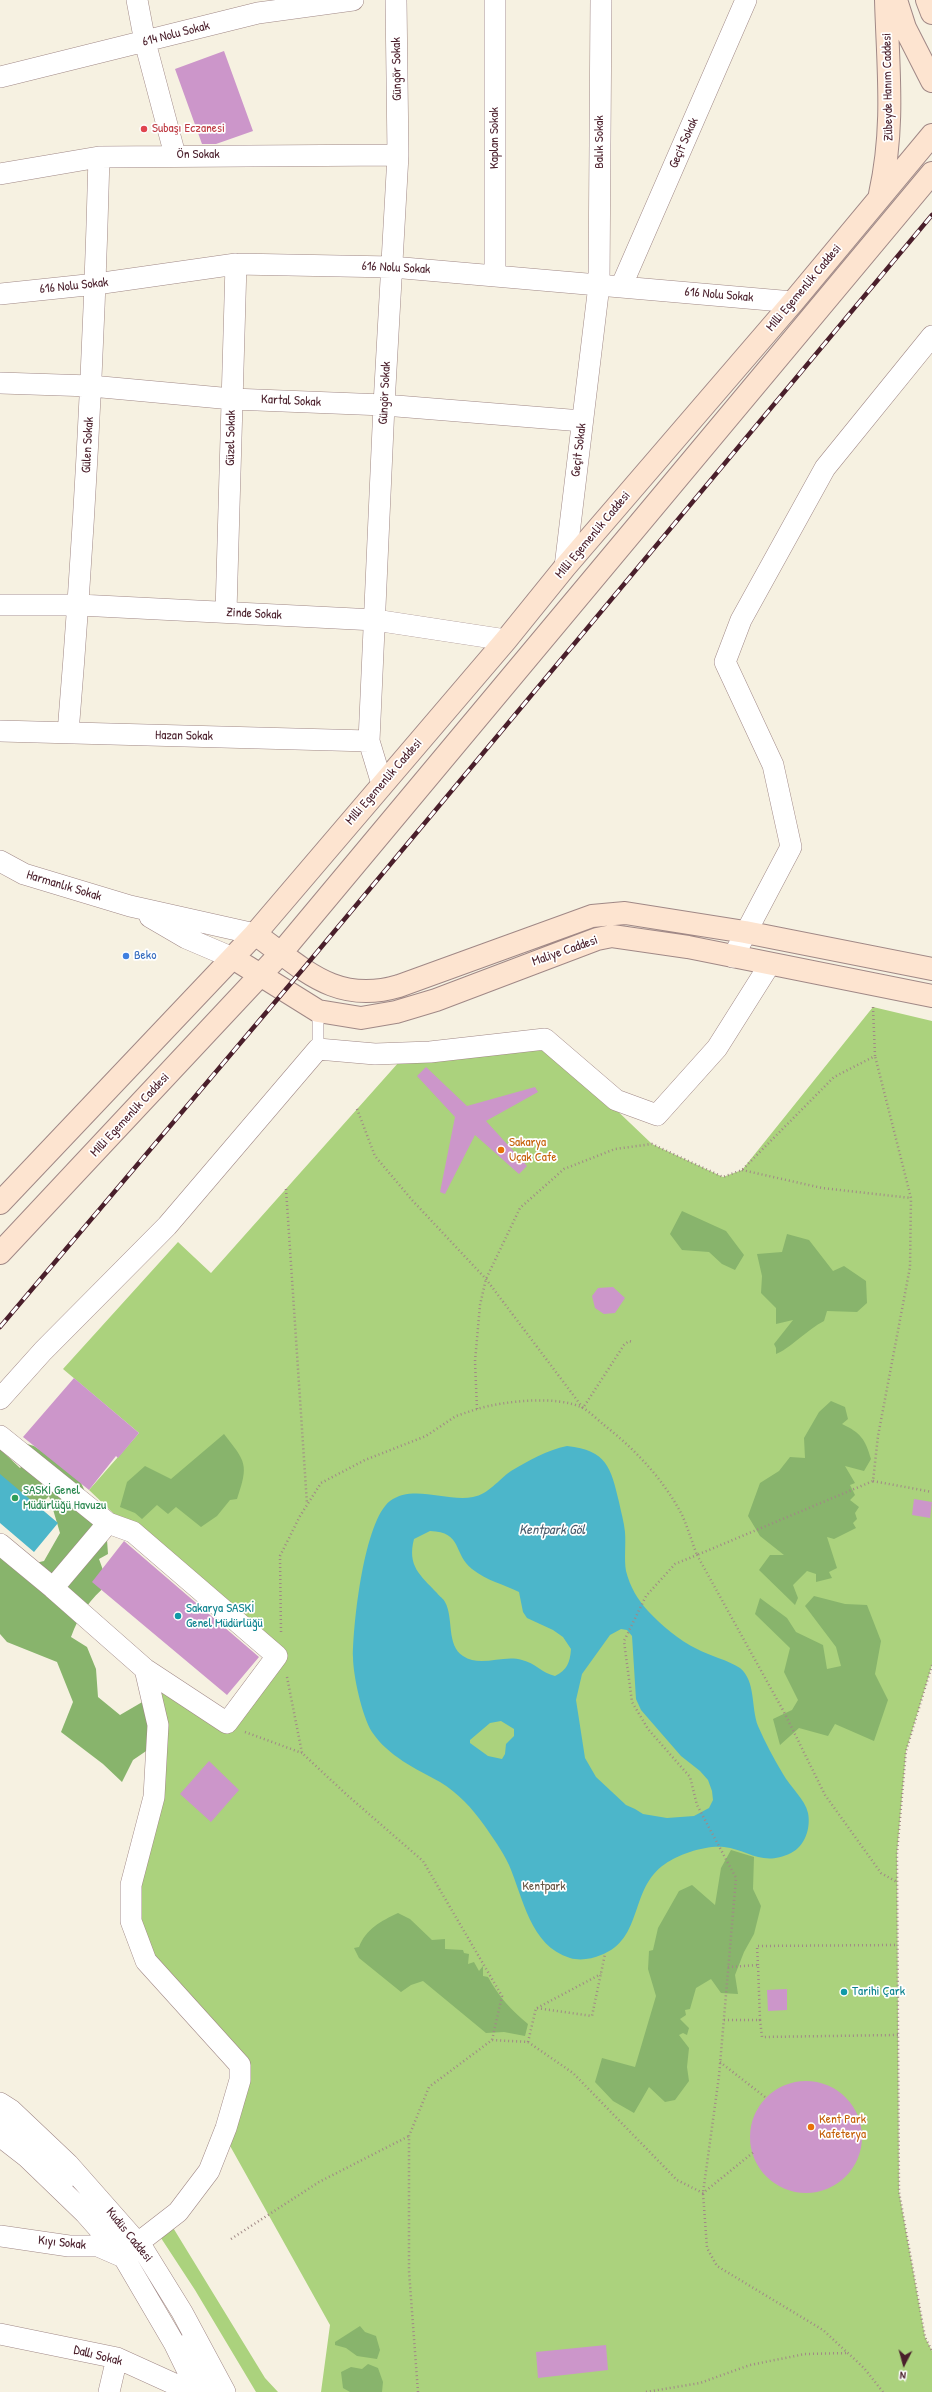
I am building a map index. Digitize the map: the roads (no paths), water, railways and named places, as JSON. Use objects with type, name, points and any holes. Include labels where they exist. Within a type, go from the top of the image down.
[{"type":"main road","name":"Zübeyde Hanım Caddesi","points":[[879,198],[888,159],[890,114],[886,0]]},
{"type":"main road","name":"Zübeyde Hanım Caddesi","points":[[896,0],[905,28],[932,81]]},
{"type":"main road","points":[[927,0],[932,14]]},
{"type":"main road","name":"Milli Egemenlik Caddesi","points":[[233,958],[506,640],[565,567],[794,302],[932,134]]},
{"type":"main road","name":"Milli Egemenlik Caddesi","points":[[0,1253],[281,953],[932,173]]},
{"type":"main road","name":"Maliye Caddesi","points":[[254,934],[317,980],[362,992],[383,990],[399,986],[592,916],[609,912],[625,912],[745,932],[932,969]]},
{"type":"main road","name":"Maliye Caddesi","points":[[233,958],[318,1011],[361,1018],[396,1012],[436,1000],[597,939],[612,936],[733,956],[932,996]]},
{"type":"main road","points":[[0,1203],[233,958]]},
{"type":"street","points":[[137,0],[144,42],[175,156]]},
{"type":"street","name":"614 Nolu Sokak","points":[[0,77],[258,13],[353,0]]},
{"type":"street","name":"Güngör Sokak","points":[[382,784],[369,740],[384,405],[398,155],[396,0]]},
{"type":"street","name":"Kaplan Sokak","points":[[495,0],[495,275]]},
{"type":"street","name":"Balık Sokak","points":[[599,285],[601,0]]},
{"type":"street","name":"Geçit Sokak","points":[[622,287],[746,0]]},
{"type":"street","name":"Ön Sokak","points":[[0,174],[99,157],[398,155]]},
{"type":"street","name":"Gülen Sokak","points":[[68,733],[79,605],[91,386],[96,284],[99,157]]},
{"type":"street","name":"616 Nolu Sokak","points":[[0,294],[96,284],[236,264],[392,267],[794,302]]},
{"type":"street","name":"Güzel Sokak","points":[[226,612],[236,264]]},
{"type":"street","name":"Geçit Sokak","points":[[565,567],[599,285]]},
{"type":"street","points":[[733,956],[791,847],[773,765],[725,662],[741,620],[825,468],[932,336]]},
{"type":"street","name":"Kartal Sokak","points":[[0,383],[91,386],[232,399],[384,405],[582,421]]},
{"type":"street","name":"Zinde Sokak","points":[[0,605],[79,605],[375,620],[506,640]]},
{"type":"street","name":"Hazan Sokak","points":[[0,731],[369,740]]},
{"type":"street","name":"Harmanlık Sokak","points":[[0,860],[24,874],[130,906],[254,934]]},
{"type":"street","name":"Harmanlık Sokak","points":[[130,906],[186,938],[233,958]]},
{"type":"street","points":[[0,1399],[43,1351],[166,1226],[318,1049],[376,1054],[422,1053],[545,1039],[616,1100],[657,1115],[717,1048],[770,964]]},
{"type":"street","points":[[0,1436],[108,1523],[133,1532],[277,1656],[227,1723],[145,1669],[53,1588],[0,1544]]},
{"type":"street","points":[[53,1588],[108,1523]]},
{"type":"street","points":[[130,2250],[178,2212],[209,2171],[226,2128],[240,2080],[240,2065],[146,1961],[131,1921],[131,1885],[154,1797],[158,1725],[145,1669]]},
{"type":"street","name":"Kudüs Caddesi","points":[[0,2104],[11,2110],[68,2164],[130,2250],[182,2312],[225,2392]]},
{"type":"street","name":"Kudüs Caddesi","points":[[0,2136],[27,2157],[84,2213],[130,2250],[198,2392]]},
{"type":"street","name":"Kıyı Sokak","points":[[0,2236],[69,2246],[98,2246],[130,2250]]},
{"type":"street","name":"Dallı Sokak","points":[[0,2334],[117,2358],[192,2392]]},
{"type":"street","points":[[109,2392],[117,2358]]},
{"type":"lane","points":[[318,1011],[318,1049]]},
{"type":"lane","points":[[0,2120],[21,2134],[100,2208],[156,2284],[213,2392]]},
{"type":"water","name":"Kentpark Göl","points":[[567,1446],[580,1448],[591,1452],[599,1457],[610,1470],[619,1502],[625,1532],[626,1571],[635,1593],[648,1611],[677,1637],[702,1651],[735,1665],[745,1673],[751,1687],[758,1726],[783,1774],[804,1803],[809,1819],[806,1836],[800,1846],[791,1853],[781,1857],[764,1858],[724,1847],[709,1847],[693,1851],[671,1860],[654,1874],[646,1886],[631,1926],[624,1937],[615,1947],[601,1955],[582,1959],[570,1958],[556,1952],[537,1932],[524,1905],[509,1865],[491,1835],[470,1807],[447,1786],[412,1767],[394,1755],[379,1741],[368,1725],[359,1695],[353,1665],[355,1622],[367,1550],[373,1529],[381,1512],[390,1501],[399,1496],[409,1494],[430,1494],[463,1498],[473,1497],[489,1490],[511,1471],[524,1463],[552,1450]],"holes":[[[430,1531],[448,1535],[453,1540],[466,1563],[472,1569],[489,1579],[519,1592],[523,1612],[527,1618],[553,1630],[563,1637],[571,1649],[569,1662],[565,1669],[555,1676],[546,1673],[527,1661],[515,1659],[477,1661],[463,1656],[458,1651],[452,1638],[448,1608],[444,1601],[420,1575],[416,1569],[412,1556],[414,1539]],[[621,1629],[627,1630],[632,1636],[636,1699],[641,1710],[681,1756],[700,1771],[708,1780],[712,1791],[713,1800],[709,1808],[694,1816],[667,1818],[643,1814],[626,1805],[596,1777],[585,1758],[576,1700],[582,1674],[610,1635]],[[501,1721],[514,1729],[514,1736],[506,1744],[505,1754],[502,1759],[488,1756],[470,1743],[470,1740],[490,1723]]]},
{"type":"water","name":"SASKİ Genel Müdürlüğü Havuzu","points":[[0,1474],[58,1523],[34,1552],[0,1523]]},
{"type":"railway","points":[[0,1327],[303,969],[932,215]]},
{"type":"place","name":"Subaşı Eczanesi","points":[[144,129]]},
{"type":"place","name":"Beko","points":[[126,956]]},
{"type":"place","name":"Sakarya Uçak Cafe","points":[[501,1150]]},
{"type":"place","name":"SASKİ Genel Müdürlüğü Havuzu","points":[[15,1498]]},
{"type":"place","name":"Sakarya SASKİ Genel Müdürlüğü","points":[[178,1616]]},
{"type":"place","name":"Tarihi Çark","points":[[844,1992]]},
{"type":"place","name":"Kent Park Kafeterya","points":[[811,2127]]},
{"type":"park label","name":"Kentpark","points":[[544,1887]]}]
